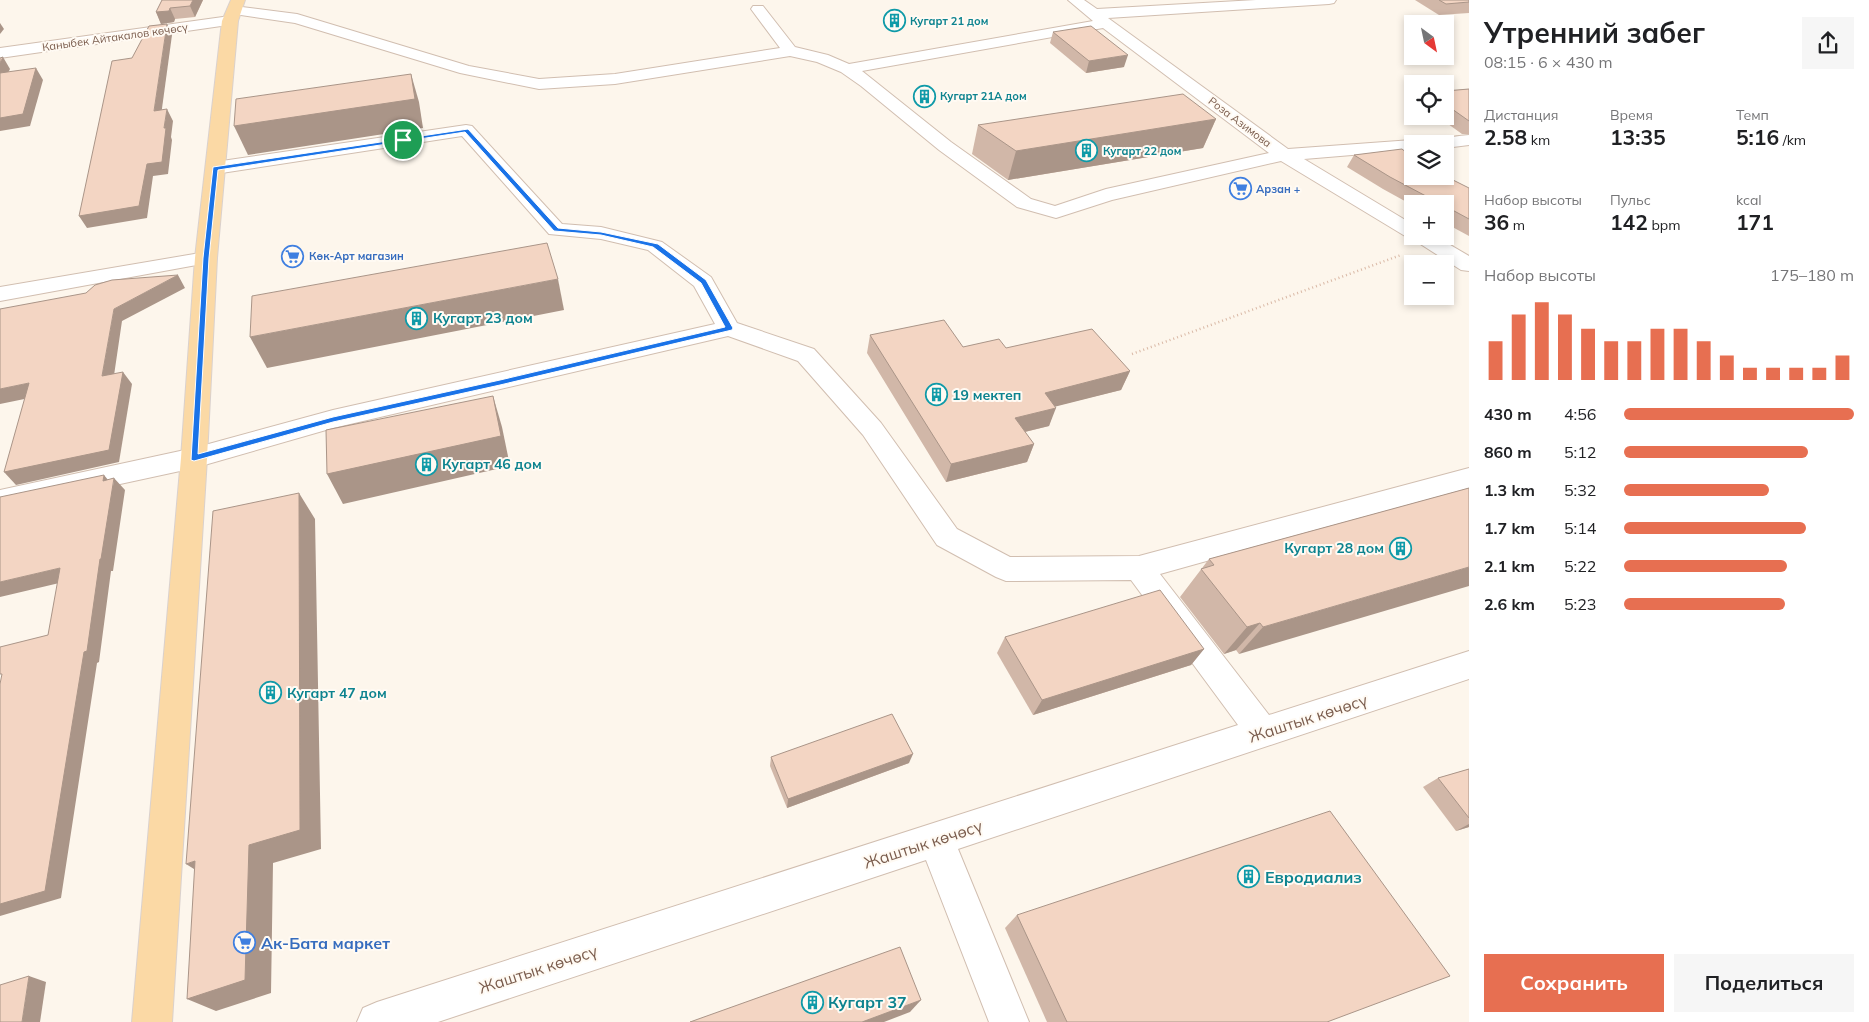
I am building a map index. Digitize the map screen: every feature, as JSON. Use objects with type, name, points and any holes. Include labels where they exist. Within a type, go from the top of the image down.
[{"type":"main road","points":[[152,1022],[194,458],[206,258],[234,10]]},
{"type":"street","name":"Роза Азимова","points":[[1075,0],[1284,155],[1404,227]]},
{"type":"street","points":[[847,69],[1100,19],[1268,2],[1329,0]]},
{"type":"street","points":[[758,9],[790,51],[822,58],[847,69],[867,82],[945,146],[1024,203],[1056,212],[1106,195],[1284,155],[1404,146]]},
{"type":"street","name":"Каныбек Айтакалов көчөсү","points":[[0,53],[234,10],[297,20],[466,70],[540,84],[615,79],[790,51]]},
{"type":"street","points":[[1190,103],[1209,100]]},
{"type":"street","points":[[215,168],[466,130],[556,230],[601,234],[656,246],[703,282],[730,328]]},
{"type":"street","points":[[1454,141],[1469,140]]},
{"type":"street","points":[[945,146],[964,143]]},
{"type":"street","points":[[1435,245],[1469,265]]},
{"type":"street","points":[[0,294],[206,258]]},
{"type":"street","points":[[0,500],[194,458],[333,420],[730,328],[806,355],[872,429],[947,537],[1006,569],[1139,568],[1469,478]]},
{"type":"street","points":[[1139,568],[1263,733]]},
{"type":"street","name":"Жаштык көчөсү","points":[[377,1022],[1469,665]]},
{"type":"street","points":[[936,839],[1009,1022]]},
{"type":"path","points":[[1132,354],[1413,245]]},
{"type":"building","points":[[162,0],[193,0],[190,6],[170,8],[169,11],[156,12]]},
{"type":"building","points":[[1439,0],[1469,0],[1469,2],[1446,4]]},
{"type":"building","points":[[167,24],[154,111],[167,109],[162,162],[147,164],[139,206],[79,216],[112,61],[132,58],[149,26]]},
{"type":"building","points":[[1091,26],[1128,55],[1089,61],[1053,32]]},
{"type":"building","points":[[36,68],[23,114],[0,118],[0,73]]},
{"type":"building","points":[[411,74],[415,99],[234,126],[236,99]]},
{"type":"building","points":[[1469,89],[1469,121],[1454,110],[1454,90]]},
{"type":"building","points":[[1183,94],[1216,119],[1016,151],[978,125]]},
{"type":"building","points":[[1402,149],[1404,151],[1404,184],[1390,177],[1354,155]]},
{"type":"building","points":[[1454,180],[1469,188],[1469,219],[1454,211],[1454,195],[1424,195],[1405,185],[1454,185]]},
{"type":"building","points":[[547,243],[558,279],[250,337],[252,296]]},
{"type":"building","points":[[178,275],[114,309],[102,376],[123,372],[109,450],[4,472],[29,383],[0,389],[0,309],[86,293],[95,285],[112,280]]},
{"type":"building","points":[[944,320],[963,347],[999,339],[1006,348],[1092,329],[1130,371],[1045,393],[1056,408],[1015,418],[1034,444],[951,464],[870,335]]},
{"type":"building","points":[[493,396],[501,436],[327,474],[326,430]]},
{"type":"building","points":[[104,475],[103,481],[114,478],[87,651],[84,652],[45,891],[0,904],[0,684],[2,674],[0,674],[0,647],[48,635],[60,568],[0,582],[0,497]]},
{"type":"building","name":"Кугарт 28 дом","points":[[1469,488],[1469,567],[1263,627],[1260,623],[1247,627],[1201,569],[1214,565],[1209,559]]},
{"type":"building","points":[[299,493],[300,830],[249,845],[245,980],[187,999],[195,861],[186,864],[213,511]]},
{"type":"building","points":[[1160,590],[1204,649],[1042,700],[1005,637]]},
{"type":"building","points":[[892,714],[913,754],[788,799],[771,757]]},
{"type":"building","points":[[1469,769],[1469,818],[1438,778]]},
{"type":"building","name":"Евродиализ","points":[[1330,811],[1450,976],[1327,1022],[1067,1022],[1017,915]]},
{"type":"building","points":[[900,947],[921,1000],[862,1022],[690,1022]]},
{"type":"building","points":[[29,976],[22,1022],[0,1022],[0,985]]},
{"type":"place","name":"Кугарт 21 дом","points":[[894,21]]},
{"type":"place","name":"Кугарт 21А дом","points":[[924,96]]},
{"type":"place","name":"Кугарт 22 дом","points":[[1087,151]]},
{"type":"place","name":"Арзан +","points":[[1240,189]]},
{"type":"place","name":"Көк-Арт магазин","points":[[293,256]]},
{"type":"place","name":"Кугарт 23 дом","points":[[417,318]]},
{"type":"place","name":"19 мектеп","points":[[936,395]]},
{"type":"place","name":"Кугарт 46 дом","points":[[426,464]]},
{"type":"place","name":"Кугарт 28 дом","points":[[1400,548]]},
{"type":"place","name":"Кугарт 47 дом","points":[[271,693]]},
{"type":"place","name":"Евродиализ","points":[[1249,877]]},
{"type":"place","name":"Ак-Бата маркет","points":[[245,943]]},
{"type":"place","name":"Кугарт 37","points":[[812,1002]]},
{"type":"route","points":[[466,130],[556,230],[601,234],[656,246],[703,282],[730,328],[333,420],[194,458],[206,258],[215,168],[403,140],[466,130]]}]
